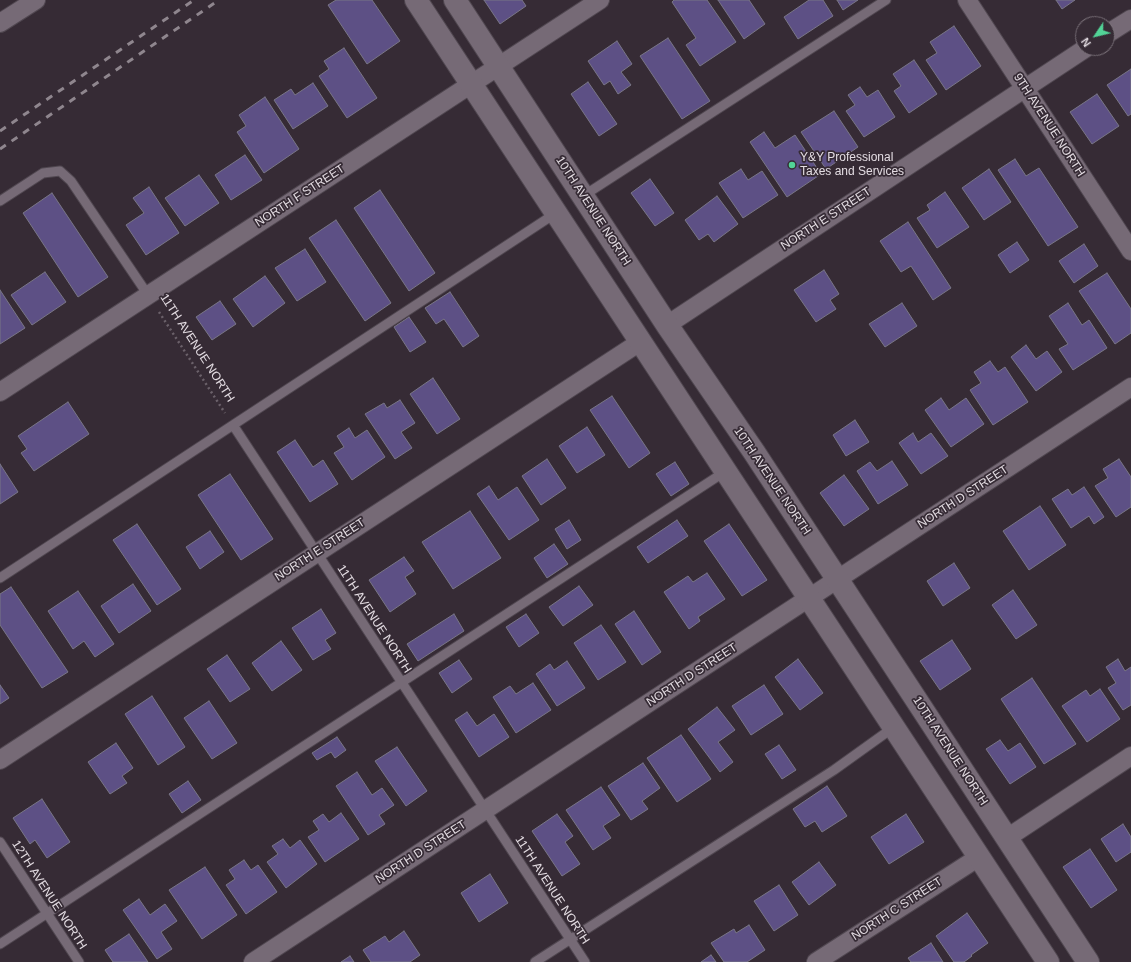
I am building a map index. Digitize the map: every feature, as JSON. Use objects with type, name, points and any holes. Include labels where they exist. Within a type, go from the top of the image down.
[{"type":"main road","points":[[416,0],[1048,962]]},
{"type":"main road","name":"10TH AVENUE NORTH","points":[[455,0],[667,325],[754,452],[838,579],[1088,962]]},
{"type":"street","points":[[0,23],[36,0]]},
{"type":"street","name":"NORTH F STREET","points":[[0,392],[600,0]]},
{"type":"street","name":"9TH AVENUE NORTH","points":[[966,0],[1131,251]]},
{"type":"street","points":[[1115,29],[1131,19]]},
{"type":"street","name":"NORTH E STREET","points":[[667,325],[1075,55]]},
{"type":"street","name":"NORTH E STREET","points":[[0,760],[316,552],[640,342]]},
{"type":"street","name":"NORTH D STREET","points":[[253,962],[1131,387]]},
{"type":"street","points":[[1007,838],[1131,756]]},
{"type":"street","name":"NORTH C STREET","points":[[816,962],[979,857]]},
{"type":"lane","points":[[583,196],[886,0]]},
{"type":"lane","name":"11TH AVENUE NORTH","points":[[0,201],[43,173],[60,172],[71,182],[148,295]]},
{"type":"lane","points":[[0,578],[556,214]]},
{"type":"lane","name":"11TH AVENUE NORTH","points":[[233,425],[585,962]]},
{"type":"lane","points":[[0,944],[726,471]]},
{"type":"lane","points":[[535,962],[834,770],[894,727]]},
{"type":"lane","name":"12TH AVENUE NORTH","points":[[0,842],[79,962]]},
{"type":"path","name":"11TH AVENUE NORTH","points":[[148,295],[233,425]]},
{"type":"building","points":[[336,0],[372,0],[400,41],[367,64],[328,5]]},
{"type":"building","points":[[484,0],[522,0],[526,6],[500,24]]},
{"type":"building","points":[[674,0],[707,0],[736,42],[700,66],[686,45],[696,38],[672,2]]},
{"type":"building","points":[[718,0],[749,0],[765,24],[744,39]]},
{"type":"building","points":[[809,0],[823,0],[833,16],[798,39],[784,17]]},
{"type":"building","points":[[837,0],[858,0],[843,10]]},
{"type":"building","points":[[1056,0],[1075,0],[1062,9]]},
{"type":"building","points":[[954,26],[981,66],[946,90],[926,60],[937,53],[930,42]]},
{"type":"building","points":[[668,38],[710,101],[682,119],[640,56]]},
{"type":"building","points":[[617,41],[632,64],[621,72],[631,85],[618,94],[610,81],[604,85],[588,61]]},
{"type":"building","points":[[344,48],[377,98],[347,118],[319,76],[329,69],[324,61]]},
{"type":"building","points":[[914,60],[937,94],[909,113],[894,91],[901,86],[893,74]]},
{"type":"building","points":[[1131,69],[1131,114],[1128,116],[1107,85]]},
{"type":"building","points":[[588,82],[617,124],[599,136],[571,94]]},
{"type":"building","points":[[313,83],[328,106],[293,129],[274,100],[291,89],[295,95]]},
{"type":"building","points":[[860,87],[867,97],[878,90],[895,117],[864,137],[846,111],[855,105],[848,95]]},
{"type":"building","points":[[1097,94],[1119,126],[1092,144],[1070,112]]},
{"type":"building","points":[[265,97],[299,149],[264,173],[237,132],[246,126],[239,115]]},
{"type":"building","points":[[834,111],[858,147],[826,169],[801,132]]},
{"type":"building","points":[[764,132],[775,148],[795,135],[821,174],[787,197],[750,142]]},
{"type":"building","points":[[245,155],[262,180],[231,200],[215,175]]},
{"type":"building","points":[[1015,159],[1026,176],[1039,168],[1078,227],[1048,246],[998,170]]},
{"type":"building","points":[[741,169],[748,180],[762,171],[778,195],[743,218],[719,183]]},
{"type":"building","points":[[989,169],[1011,202],[984,220],[962,188]]},
{"type":"building","points":[[199,175],[219,203],[185,226],[165,198]]},
{"type":"building","points":[[650,179],[674,213],[655,226],[631,193]]},
{"type":"building","points":[[149,187],[179,233],[146,255],[126,225],[144,213],[133,198]]},
{"type":"building","points":[[380,190],[435,273],[409,291],[354,208]]},
{"type":"building","points":[[945,192],[969,227],[937,248],[917,218],[930,210],[927,205]]},
{"type":"building","points":[[52,193],[108,277],[78,297],[23,213]]},
{"type":"building","points":[[717,196],[738,224],[714,242],[708,234],[699,240],[685,220]]},
{"type":"building","points":[[336,220],[391,303],[365,321],[309,238]]},
{"type":"building","points":[[908,222],[951,288],[933,300],[911,266],[901,272],[880,241]]},
{"type":"building","points":[[1017,242],[1029,260],[1010,273],[998,255]]},
{"type":"building","points":[[1084,244],[1098,266],[1074,283],[1059,261]]},
{"type":"building","points":[[305,249],[326,282],[297,301],[275,268]]},
{"type":"building","points":[[824,270],[839,294],[830,300],[836,309],[816,322],[794,290]]},
{"type":"building","points":[[45,272],[66,302],[32,325],[11,295]]},
{"type":"building","points":[[1107,273],[1131,309],[1131,333],[1115,344],[1079,291]]},
{"type":"building","points":[[265,276],[285,303],[253,327],[233,299]]},
{"type":"building","points":[[0,290],[25,328],[0,344]]},
{"type":"building","points":[[450,292],[479,336],[463,347],[444,319],[436,324],[425,308]]},
{"type":"building","points":[[220,301],[236,324],[212,340],[196,317]]},
{"type":"building","points":[[902,303],[917,326],[885,347],[869,324]]},
{"type":"building","points":[[1068,303],[1082,325],[1089,320],[1107,348],[1073,370],[1059,349],[1068,344],[1049,316]]},
{"type":"building","points":[[409,317],[426,342],[410,352],[394,327]]},
{"type":"building","points":[[1026,345],[1036,359],[1047,351],[1062,372],[1036,391],[1011,357]]},
{"type":"building","points":[[990,361],[998,372],[1005,367],[1028,402],[993,425],[970,390],[981,383],[974,372]]},
{"type":"building","points":[[433,378],[460,419],[437,434],[410,394]]},
{"type":"building","points":[[612,396],[650,453],[629,468],[590,410]]},
{"type":"building","points":[[941,398],[949,410],[966,398],[984,424],[951,447],[925,410]]},
{"type":"building","points":[[400,400],[415,423],[401,432],[412,448],[395,459],[365,414],[384,403],[387,408]]},
{"type":"building","points":[[68,402],[89,434],[34,471],[21,453],[27,449],[18,436]]},
{"type":"building","points":[[855,420],[869,442],[846,456],[833,435]]},
{"type":"building","points":[[587,427],[605,455],[577,473],[559,446]]},
{"type":"building","points":[[349,428],[355,438],[367,430],[385,457],[352,480],[334,453],[344,447],[337,436]]},
{"type":"building","points":[[913,433],[918,442],[931,433],[948,456],[921,474],[899,443]]},
{"type":"building","points":[[295,440],[313,467],[323,460],[338,484],[310,502],[277,452]]},
{"type":"building","points":[[547,459],[566,488],[541,505],[522,476]]},
{"type":"building","points":[[1119,459],[1131,477],[1131,507],[1116,517],[1095,486],[1108,478],[1103,469]]},
{"type":"building","points":[[892,461],[908,485],[878,504],[857,471],[870,462],[877,471]]},
{"type":"building","points":[[675,462],[689,484],[671,496],[656,474]]},
{"type":"building","points":[[0,464],[18,492],[0,504]]},
{"type":"building","points":[[230,474],[273,539],[241,560],[198,495]]},
{"type":"building","points":[[844,475],[869,509],[844,526],[820,493]]},
{"type":"building","points":[[489,486],[498,500],[517,487],[539,520],[509,540],[477,494]]},
{"type":"building","points":[[1084,487],[1104,517],[1094,524],[1089,516],[1071,528],[1052,499],[1068,489],[1072,495]]},
{"type":"building","points":[[1040,506],[1066,545],[1029,570],[1003,531]]},
{"type":"building","points":[[470,511],[501,558],[453,589],[422,542]]},
{"type":"building","points":[[569,520],[581,540],[567,549],[555,529]]},
{"type":"building","points":[[677,520],[688,536],[648,563],[637,547]]},
{"type":"building","points":[[137,524],[181,589],[157,605],[113,540]]},
{"type":"building","points":[[729,524],[767,580],[742,596],[704,541]]},
{"type":"building","points":[[210,531],[224,552],[200,569],[186,547]]},
{"type":"building","points":[[554,544],[568,564],[547,578],[534,558]]},
{"type":"building","points":[[404,557],[414,571],[405,577],[416,594],[390,612],[369,580]]},
{"type":"building","points":[[954,563],[970,588],[943,606],[927,581]]},
{"type":"building","points":[[707,573],[725,599],[698,617],[700,621],[689,629],[664,592],[688,576],[693,582]]},
{"type":"building","points":[[133,584],[151,611],[119,633],[101,606]]},
{"type":"building","points":[[579,586],[593,605],[563,626],[549,607]]},
{"type":"building","points":[[11,587],[68,672],[42,688],[0,625],[0,594]]},
{"type":"building","points":[[1013,590],[1037,625],[1016,639],[992,605]]},
{"type":"building","points":[[78,591],[114,644],[95,657],[84,641],[73,649],[48,611]]},
{"type":"building","points":[[321,609],[336,633],[325,640],[331,649],[313,660],[292,628]]},
{"type":"building","points":[[634,611],[661,652],[642,665],[615,624]]},
{"type":"building","points":[[454,614],[464,631],[418,661],[407,644]]},
{"type":"building","points":[[526,614],[539,633],[519,647],[506,627]]},
{"type":"building","points":[[601,625],[626,662],[598,680],[574,643]]},
{"type":"building","points":[[952,640],[971,669],[940,690],[920,661]]},
{"type":"building","points":[[281,641],[302,670],[272,691],[252,663]]},
{"type":"building","points":[[227,655],[250,689],[230,702],[207,669]]},
{"type":"building","points":[[798,659],[823,693],[800,710],[775,677]]},
{"type":"building","points":[[1118,659],[1125,671],[1131,667],[1131,705],[1123,710],[1108,688],[1116,683],[1106,667]]},
{"type":"building","points":[[459,660],[472,679],[452,693],[439,673]]},
{"type":"building","points":[[567,661],[585,688],[557,706],[536,674],[550,664],[554,670]]},
{"type":"building","points":[[1032,678],[1076,744],[1044,764],[1001,699]]},
{"type":"building","points":[[533,683],[551,710],[516,733],[493,697],[510,686],[516,694]]},
{"type":"building","points":[[0,685],[9,698],[0,704]]},
{"type":"building","points":[[764,685],[783,714],[751,735],[732,706]]},
{"type":"building","points":[[1100,689],[1120,719],[1087,742],[1062,706],[1086,690],[1090,696]]},
{"type":"building","points":[[152,696],[185,747],[158,765],[125,714]]},
{"type":"building","points":[[209,701],[237,743],[212,759],[184,718]]},
{"type":"building","points":[[717,707],[735,730],[718,742],[733,762],[720,772],[688,729]]},
{"type":"building","points":[[467,712],[477,726],[494,714],[509,737],[479,757],[455,720]]},
{"type":"building","points":[[681,735],[711,779],[677,802],[647,758]]},
{"type":"building","points":[[337,737],[346,750],[335,758],[331,752],[317,760],[312,753]]},
{"type":"building","points":[[1000,740],[1008,751],[1020,743],[1036,767],[1010,784],[986,749]]},
{"type":"building","points":[[116,743],[133,768],[122,776],[127,783],[110,794],[88,762]]},
{"type":"building","points":[[779,745],[796,770],[782,779],[765,754]]},
{"type":"building","points":[[397,747],[427,791],[406,806],[375,761]]},
{"type":"building","points":[[643,763],[660,788],[642,801],[648,809],[631,820],[608,786]]},
{"type":"building","points":[[357,772],[372,795],[382,788],[394,805],[379,815],[385,824],[368,835],[336,786]]},
{"type":"building","points":[[188,781],[201,800],[182,813],[169,794]]},
{"type":"building","points":[[827,786],[847,816],[822,832],[815,821],[805,827],[793,809]]},
{"type":"building","points":[[601,787],[620,815],[603,826],[611,838],[593,850],[566,810]]},
{"type":"building","points":[[42,799],[70,842],[47,858],[35,840],[30,844],[13,818]]},
{"type":"building","points":[[341,813],[359,839],[325,862],[308,837],[319,830],[313,821],[323,814],[329,822]]},
{"type":"building","points":[[557,814],[573,836],[565,842],[580,864],[562,876],[532,831]]},
{"type":"building","points":[[906,814],[924,842],[889,864],[871,837]]},
{"type":"building","points":[[1123,824],[1131,837],[1131,852],[1116,862],[1101,839]]},
{"type":"building","points":[[283,839],[290,848],[300,840],[317,864],[286,888],[267,862],[278,854],[272,846]]},
{"type":"building","points":[[1090,849],[1117,890],[1091,908],[1063,867]]},
{"type":"building","points":[[244,860],[251,870],[258,865],[277,892],[246,914],[226,885],[235,879],[229,870]]},
{"type":"building","points":[[819,862],[836,885],[809,905],[792,882]]},
{"type":"building","points":[[205,867],[237,915],[202,939],[169,890]]},
{"type":"building","points":[[490,874],[508,903],[479,922],[461,893]]},
{"type":"building","points":[[779,885],[798,915],[774,931],[754,901]]},
{"type":"building","points":[[139,899],[150,915],[165,904],[177,921],[161,932],[172,949],[157,959],[123,910]]},
{"type":"building","points":[[967,913],[988,943],[964,962],[954,962],[936,936]]},
{"type":"building","points":[[749,925],[765,950],[747,962],[724,962],[711,943],[734,929],[736,933]]},
{"type":"building","points":[[404,931],[420,955],[410,962],[371,962],[363,950],[385,936],[389,942]]},
{"type":"building","points":[[129,934],[148,962],[113,962],[105,950]]},
{"type":"building","points":[[931,943],[943,962],[911,962],[908,958]]},
{"type":"building","points":[[711,955],[716,962],[701,962]]},
{"type":"building","points":[[350,956],[354,962],[341,962]]},
{"type":"railway","points":[[0,131],[194,0]]},
{"type":"railway","points":[[0,149],[219,0]]},
{"type":"place","name":"Y&Y Professional Taxes and Services","points":[[792,165]]}]
